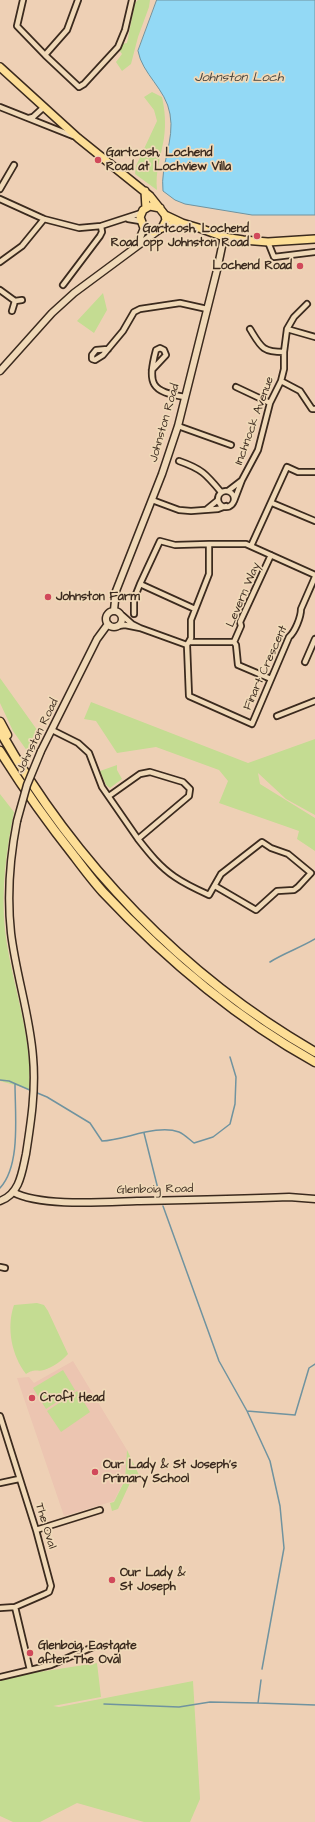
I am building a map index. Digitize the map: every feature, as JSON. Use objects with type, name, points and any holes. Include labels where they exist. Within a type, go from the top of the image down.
[{"type":"highway","points":[[0,722],[35,788]]},
{"type":"highway","points":[[0,732],[35,788],[99,872],[148,924],[180,955],[237,1000],[275,1027],[315,1052]]},
{"type":"highway","points":[[0,751],[21,785]]},
{"type":"highway","points":[[0,755],[40,812],[103,892],[172,960],[231,1007],[281,1042],[315,1062]]},
{"type":"main road","points":[[0,67],[78,138],[145,191],[166,215],[182,223],[224,237],[268,242],[315,240]]},
{"type":"main road","points":[[136,248],[142,225],[145,191]]},
{"type":"main road","points":[[144,211],[154,206],[160,208]]},
{"type":"main road","points":[[142,225],[154,232],[161,229],[165,224],[166,215]]},
{"type":"main road","points":[[0,371],[52,313],[74,293],[167,225],[182,223]]},
{"type":"main road","name":"Johnston Road","points":[[14,1192],[20,1183],[25,1156],[33,1100],[34,1080],[33,1056],[28,1017],[16,968],[11,931],[10,883],[17,821],[27,785],[41,751],[97,639],[108,624],[106,616],[109,612],[114,610],[116,591],[152,500],[178,426],[224,237]]},
{"type":"main road","points":[[108,624],[113,627],[118,626],[122,622],[120,612],[114,610]]},
{"type":"main road","points":[[0,1201],[7,1198],[14,1192]]},
{"type":"main road","name":"Glenboig Road","points":[[14,1192],[22,1197],[33,1199],[80,1202],[289,1197],[315,1199]]},
{"type":"street","points":[[23,0],[17,26],[79,87],[84,84],[118,47],[125,30],[132,0]]},
{"type":"street","points":[[45,55],[67,30],[78,0]]},
{"type":"street","points":[[0,107],[78,138]]},
{"type":"street","points":[[29,118],[33,117],[44,107]]},
{"type":"street","points":[[0,189],[14,165]]},
{"type":"street","points":[[0,198],[44,219],[79,228],[101,226],[115,221],[128,219],[144,211]]},
{"type":"street","points":[[0,262],[22,246],[44,219]]},
{"type":"street","points":[[128,219],[142,225]]},
{"type":"street","points":[[63,285],[100,236],[102,232],[101,226]]},
{"type":"street","points":[[268,242],[274,257],[315,252]]},
{"type":"street","points":[[0,290],[15,301],[22,300]]},
{"type":"street","points":[[12,311],[15,301]]},
{"type":"street","points":[[108,349],[123,331],[134,312],[140,309],[180,303],[207,309]]},
{"type":"street","name":"Inchnock Avenue","points":[[234,501],[242,480],[258,450],[270,403],[281,381],[284,369],[284,352],[287,329],[294,317],[307,304]]},
{"type":"street","points":[[250,329],[265,349],[271,352],[284,352]]},
{"type":"street","points":[[287,329],[315,337]]},
{"type":"street","points":[[152,370],[155,386],[160,391],[185,397]]},
{"type":"street","points":[[281,381],[300,390],[312,409],[315,410]]},
{"type":"street","points":[[236,387],[270,403]]},
{"type":"street","points":[[178,426],[231,445]]},
{"type":"street","points":[[179,460],[198,468],[206,474],[221,492]]},
{"type":"street","points":[[251,546],[260,525],[263,523],[287,468],[298,472],[315,472]]},
{"type":"street","name":"Inchnock Avenue","points":[[228,491],[242,480]]},
{"type":"street","points":[[152,500],[179,510],[191,511],[218,509],[232,504],[234,501],[234,497],[228,491],[221,492]]},
{"type":"street","points":[[207,509],[218,500],[221,492]]},
{"type":"street","points":[[218,500],[220,504],[226,506]]},
{"type":"street","points":[[272,503],[315,521]]},
{"type":"street","points":[[134,614],[134,600],[160,540],[175,545],[209,544]]},
{"type":"street","name":"Finart Crescent","points":[[209,544],[246,544],[251,546],[315,576],[293,634],[289,637],[252,724],[189,696],[188,644],[192,638],[191,620],[210,574],[209,544]]},
{"type":"street","name":"Levern Way","points":[[234,642],[241,626],[240,622],[271,555]]},
{"type":"street","points":[[140,584],[195,609]]},
{"type":"street","points":[[122,616],[140,628]]},
{"type":"street","points":[[118,626],[125,625],[140,628],[188,644],[234,642],[236,645],[238,665],[271,679]]},
{"type":"street","points":[[305,662],[315,640]]},
{"type":"street","points":[[277,716],[315,701]]},
{"type":"street","points":[[52,730],[84,747],[89,753],[102,787],[138,839],[151,855],[176,878],[209,895],[221,874],[262,842],[271,848],[288,854],[311,872],[294,890],[277,891],[256,910],[215,886]]},
{"type":"street","points":[[109,796],[140,774],[150,772],[183,782],[190,789],[189,796],[138,839]]},
{"type":"street","points":[[0,1267],[5,1268]]},
{"type":"street","name":"The Oval","points":[[0,1416],[51,1582],[50,1590],[45,1594],[15,1607],[0,1608]]},
{"type":"street","points":[[0,1483],[19,1479]]},
{"type":"street","points":[[36,1530],[100,1510]]},
{"type":"street","points":[[15,1607],[30,1670]]},
{"type":"street","points":[[0,1677],[51,1665],[93,1647]]},
{"type":"shaded area","points":[[73,1361],[127,1450],[125,1479],[114,1501],[64,1516],[17,1378],[29,1377],[34,1383]]},
{"type":"green space","points":[[138,0],[150,0],[149,7],[138,37],[131,64],[122,71],[116,62],[122,54],[119,50],[122,44],[127,43],[135,3]]},
{"type":"green space","points":[[152,92],[162,97],[165,117],[164,138],[157,177],[157,190],[135,174],[136,166],[157,121],[154,110],[144,97]]},
{"type":"green space","points":[[103,293],[107,310],[94,333],[77,321]]},
{"type":"green space","points":[[0,678],[40,734],[30,755],[13,731],[0,703]]},
{"type":"green space","points":[[91,702],[248,763],[315,739],[315,815],[286,799],[258,773],[260,784],[315,818],[315,851],[297,839],[299,831],[219,803],[228,781],[219,770],[156,747],[117,753],[96,721],[84,719]]},
{"type":"green space","points":[[117,765],[117,770],[122,779],[110,788],[106,785],[100,771]]},
{"type":"green space","points":[[0,794],[14,812],[5,871],[4,915],[8,950],[28,1049],[29,1089],[0,1081]]},
{"type":"green space","points":[[37,1303],[44,1305],[48,1311],[68,1354],[51,1367],[44,1370],[32,1371],[26,1374],[17,1359],[14,1350],[11,1332],[12,1314],[14,1305]]},
{"type":"green space","points":[[63,1370],[75,1390],[46,1409],[33,1388]]},
{"type":"green space","points":[[77,1391],[90,1412],[61,1432],[47,1411]]},
{"type":"green space","points":[[127,1450],[139,1475],[130,1483],[118,1509],[112,1511],[110,1503],[114,1502],[125,1480]]},
{"type":"green space","points":[[97,1663],[101,1697],[53,1706],[59,1707],[193,1681],[200,1799],[190,1822],[144,1822],[77,1803],[40,1822],[13,1822],[0,1816],[0,1678]]},
{"type":"water","name":"Johnston Loch","points":[[157,0],[315,0],[315,215],[252,215],[185,204],[175,200],[163,191],[164,172],[171,133],[170,114],[164,97],[144,67],[138,51]]},
{"type":"waterway","points":[[270,962],[315,939]]},
{"type":"waterway","points":[[35,1092],[47,1097],[90,1123],[102,1141],[151,1131],[170,1130],[181,1133],[194,1143],[213,1137],[230,1124],[235,1104],[236,1077],[230,1057]]},
{"type":"waterway","points":[[0,1080],[9,1081],[32,1091]]},
{"type":"waterway","points":[[0,1188],[7,1178],[14,1153],[16,1124],[15,1084]]},
{"type":"waterway","points":[[144,1133],[158,1189]]},
{"type":"waterway","points":[[163,1206],[219,1361],[247,1411],[270,1461],[280,1506],[284,1548],[262,1669]]},
{"type":"waterway","points":[[247,1411],[295,1415],[309,1368],[315,1364]]},
{"type":"waterway","points":[[261,1680],[258,1703],[315,1705]]},
{"type":"waterway","points":[[104,1704],[179,1707],[210,1702],[258,1703]]},
{"type":"place","name":"Gartcosh, Lochend Road at Lochview Villa","points":[[98,160]]},
{"type":"place","name":"Gartcosh, Lochend Road opp Johnston Road","points":[[257,236]]},
{"type":"place","name":"Lochend Road","points":[[300,266]]},
{"type":"place","name":"Johnston Farm","points":[[48,597]]},
{"type":"place","name":"Croft Head","points":[[32,1398]]},
{"type":"place","name":"Our Lady & St Joseph's Primary School","points":[[95,1472]]},
{"type":"place","name":"Our Lady & St Joseph","points":[[112,1580]]},
{"type":"place","name":"Glenboig, Eastgate after The Oval","points":[[30,1653]]}]
